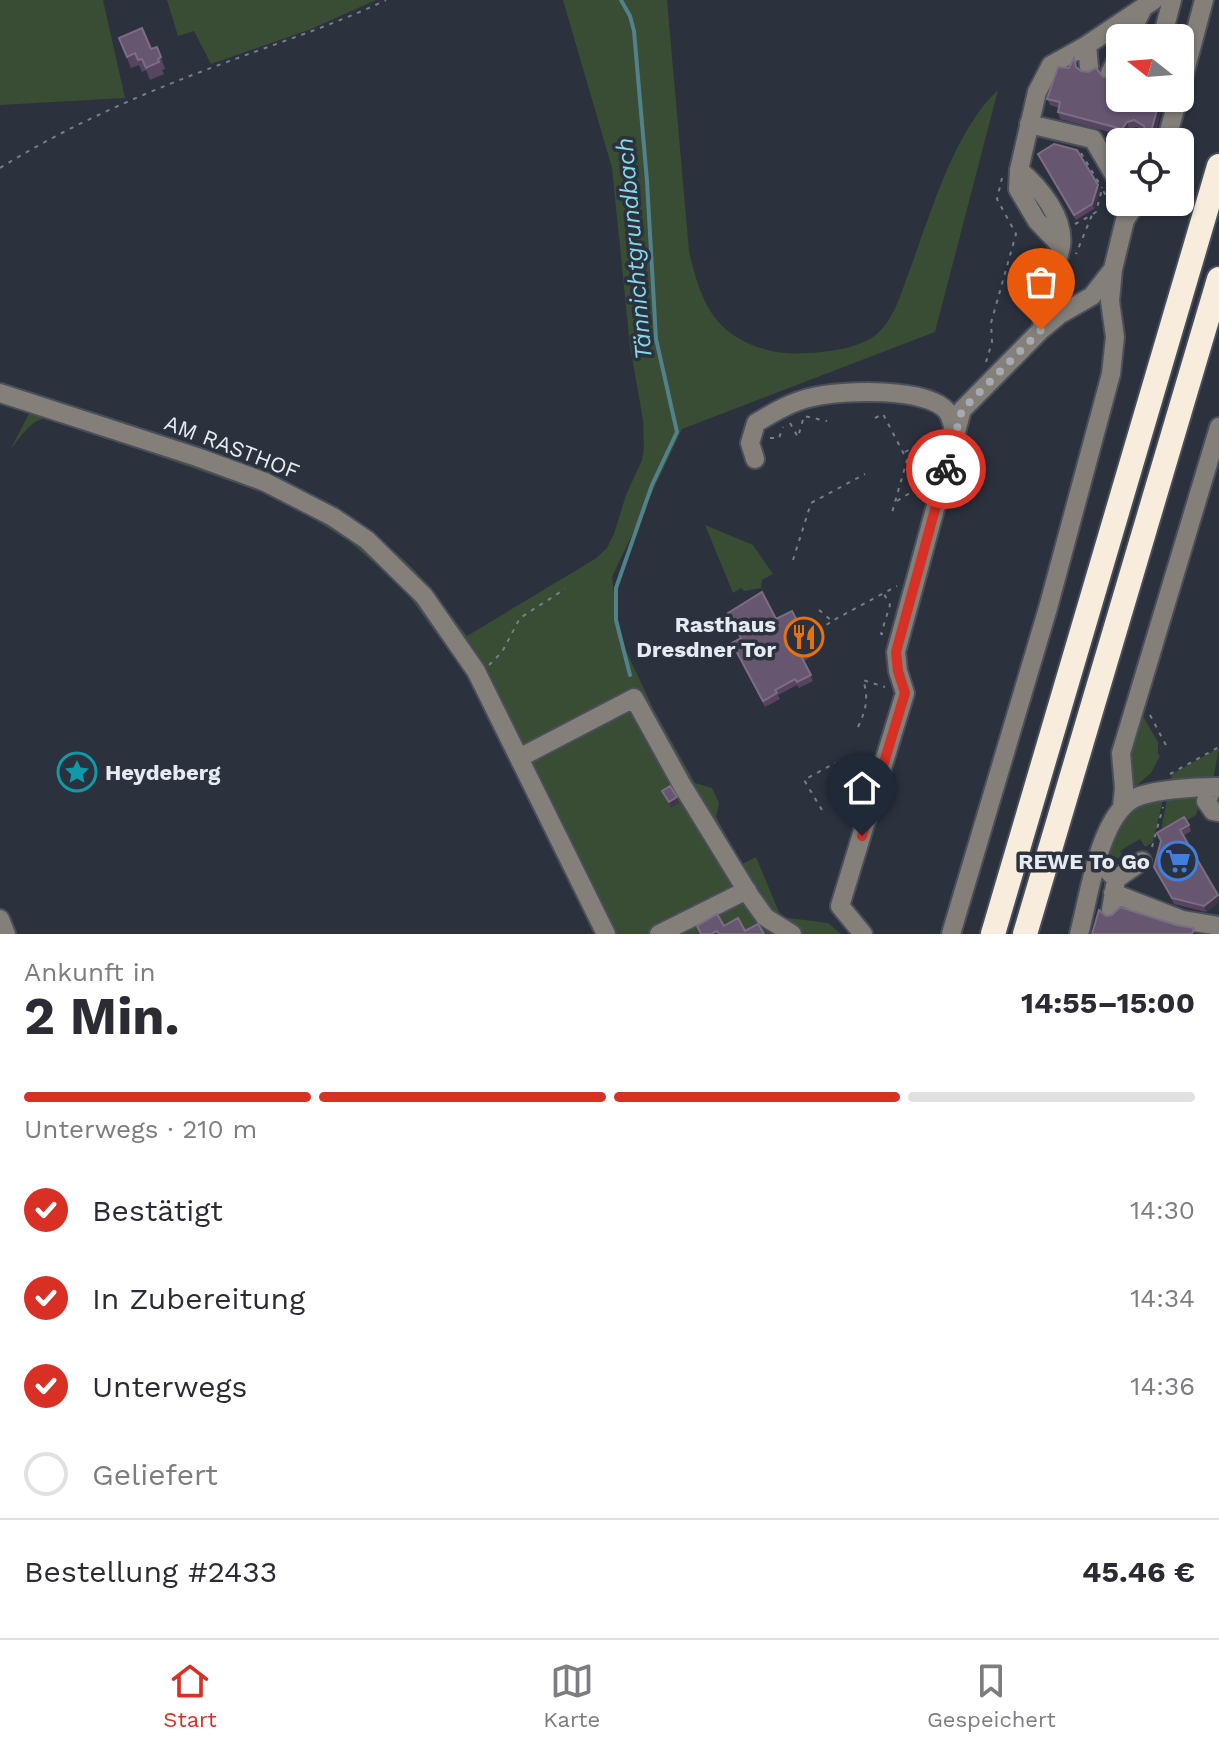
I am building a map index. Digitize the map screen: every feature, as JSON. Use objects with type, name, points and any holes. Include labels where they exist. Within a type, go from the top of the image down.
[{"type":"highway","points":[[993,934],[1219,166]]},
{"type":"highway","points":[[1025,934],[1219,279]]},
{"type":"street","points":[[1166,24],[1172,0]]},
{"type":"street","points":[[1194,38],[1204,0]]},
{"type":"street","points":[[1136,24],[1149,3]]},
{"type":"street","points":[[1041,330],[1061,246],[1037,221],[1011,173],[1037,92],[1051,65],[1149,3]]},
{"type":"street","points":[[1087,45],[1089,67]]},
{"type":"street","points":[[1029,124],[1073,128],[1090,140],[1106,176]]},
{"type":"street","points":[[951,934],[1048,608],[1111,374],[1115,337],[1110,301],[1121,216]]},
{"type":"street","points":[[948,433],[964,407],[1041,330],[1059,315],[1092,296],[1113,269]]},
{"type":"street","name":"AM RASTHOF","points":[[0,393],[265,482],[333,517],[367,540],[424,596],[476,671],[606,934]]},
{"type":"street","points":[[755,459],[750,443],[756,423],[791,404],[833,393],[895,394],[936,402],[948,412],[948,433],[896,652],[905,693],[840,906],[852,930]]},
{"type":"street","points":[[1079,934],[1105,835],[1122,807],[1121,753],[1219,427]]},
{"type":"street","points":[[519,758],[634,698],[682,785],[748,893],[765,917],[792,934]]},
{"type":"street","points":[[1122,807],[1144,794],[1216,787]]},
{"type":"street","points":[[1216,787],[1206,801],[1213,811],[1219,812]]},
{"type":"street","points":[[1099,861],[1114,894],[1182,920],[1219,926]]},
{"type":"street","points":[[1114,894],[1142,861]]},
{"type":"street","points":[[659,934],[748,893]]},
{"type":"street","points":[[0,919],[6,934]]},
{"type":"path","points":[[0,168],[36,145],[100,113],[228,62],[315,32],[386,0]]},
{"type":"path","points":[[1090,140],[1106,176]]},
{"type":"path","points":[[986,365],[992,342],[991,323],[1016,234],[997,199],[1011,173]]},
{"type":"path","points":[[1073,225],[1096,212],[1106,195]]},
{"type":"path","points":[[1074,261],[1092,215]]},
{"type":"path","points":[[875,418],[883,414],[904,453],[906,468],[917,489]]},
{"type":"path","points":[[755,459],[763,438],[779,438],[786,417],[798,437],[804,416],[827,421]]},
{"type":"path","points":[[904,453],[948,433]]},
{"type":"path","points":[[891,516],[906,468]]},
{"type":"path","points":[[793,560],[811,503],[865,474]]},
{"type":"path","points":[[896,501],[928,481]]},
{"type":"path","points":[[818,630],[897,586]]},
{"type":"path","points":[[476,671],[492,663],[502,652],[520,618],[565,589]]},
{"type":"path","points":[[884,594],[890,605],[881,634],[892,636]]},
{"type":"path","points":[[819,610],[832,621]]},
{"type":"path","points":[[858,727],[867,706],[863,680],[905,693]]},
{"type":"path","points":[[1138,693],[1168,749]]},
{"type":"path","points":[[822,810],[804,780],[835,763]]},
{"type":"green space","points":[[0,0],[103,0],[125,98],[0,105]]},
{"type":"green space","points":[[167,0],[376,0],[311,29],[211,64],[194,31],[178,36]]},
{"type":"green space","points":[[563,0],[667,0],[689,251],[699,287],[705,302],[724,327],[736,337],[771,351],[811,353],[842,349],[877,334],[889,320],[897,303],[956,150],[982,107],[998,90],[935,332],[682,429],[612,577],[619,636],[654,710],[695,783],[712,788],[719,803],[716,817],[742,864],[756,857],[781,917],[828,923],[841,934],[594,934],[514,765],[468,677],[403,588],[350,542],[298,509],[264,493],[52,419],[45,418],[34,423],[10,450],[32,408],[265,487],[321,517],[371,552],[416,595],[456,645],[466,637],[458,635],[440,609],[398,562],[322,506],[265,478],[0,387],[0,383],[222,457],[316,498],[346,515],[401,557],[428,585],[467,636],[595,559],[607,548],[614,534],[626,495],[642,460],[643,420],[630,346],[612,168]]},
{"type":"green space","points":[[705,525],[753,545],[773,574],[762,580],[761,588],[744,591],[741,588],[733,593]]},
{"type":"green space","points":[[1140,711],[1158,742],[1160,756],[1151,773],[1135,787],[1129,760]]},
{"type":"green space","points":[[1219,748],[1213,780],[1170,785],[1172,774]]},
{"type":"green space","points":[[1199,794],[1201,798],[1196,815],[1160,836],[1167,799]]},
{"type":"green space","points":[[1163,799],[1153,842],[1145,847],[1140,839],[1120,851],[1124,859],[1112,857],[1108,850],[1126,814],[1140,805]]},
{"type":"building","points":[[142,28],[151,49],[157,47],[161,57],[159,62],[146,68],[135,53],[127,57],[119,38]]},
{"type":"building","points":[[1074,58],[1076,67],[1081,71],[1096,68],[1106,77],[1106,112],[1156,112],[1152,128],[1144,128],[1134,120],[1118,128],[1058,112],[1060,102],[1047,99],[1058,67],[1069,68]]},
{"type":"building","points":[[1054,144],[1077,150],[1098,185],[1092,204],[1074,215],[1038,154]]},
{"type":"building","points":[[762,592],[776,619],[792,611],[812,649],[801,656],[811,675],[797,682],[795,679],[763,701],[732,643],[741,638],[728,613]]},
{"type":"building","points":[[670,786],[677,797],[669,802],[662,791]]},
{"type":"building","name":"REWE To Go","points":[[1184,817],[1189,825],[1180,830],[1218,895],[1204,906],[1172,898],[1154,867],[1161,841],[1157,833]]},
{"type":"building","points":[[1120,907],[1194,928],[1192,934],[1092,934],[1099,910],[1106,916],[1112,915]]},
{"type":"building","points":[[717,914],[724,926],[738,918],[745,931],[758,924],[764,934],[719,934],[717,931],[701,934],[697,926]]},
{"type":"waterway","name":"Tännichtgrundbach","points":[[621,0],[634,31],[656,339],[677,432],[652,485],[616,588],[616,620],[630,675]]},
{"type":"way so far","points":[[946,469],[962,410],[1041,330]]},
{"type":"place","name":"Rasthaus Dresdner Tor","points":[[804,637]]},
{"type":"place","name":"Heydeberg","points":[[77,772]]},
{"type":"place","name":"REWE To Go","points":[[1178,861]]},
{"type":"route","points":[[862,836],[905,693],[896,652],[946,469]]}]
